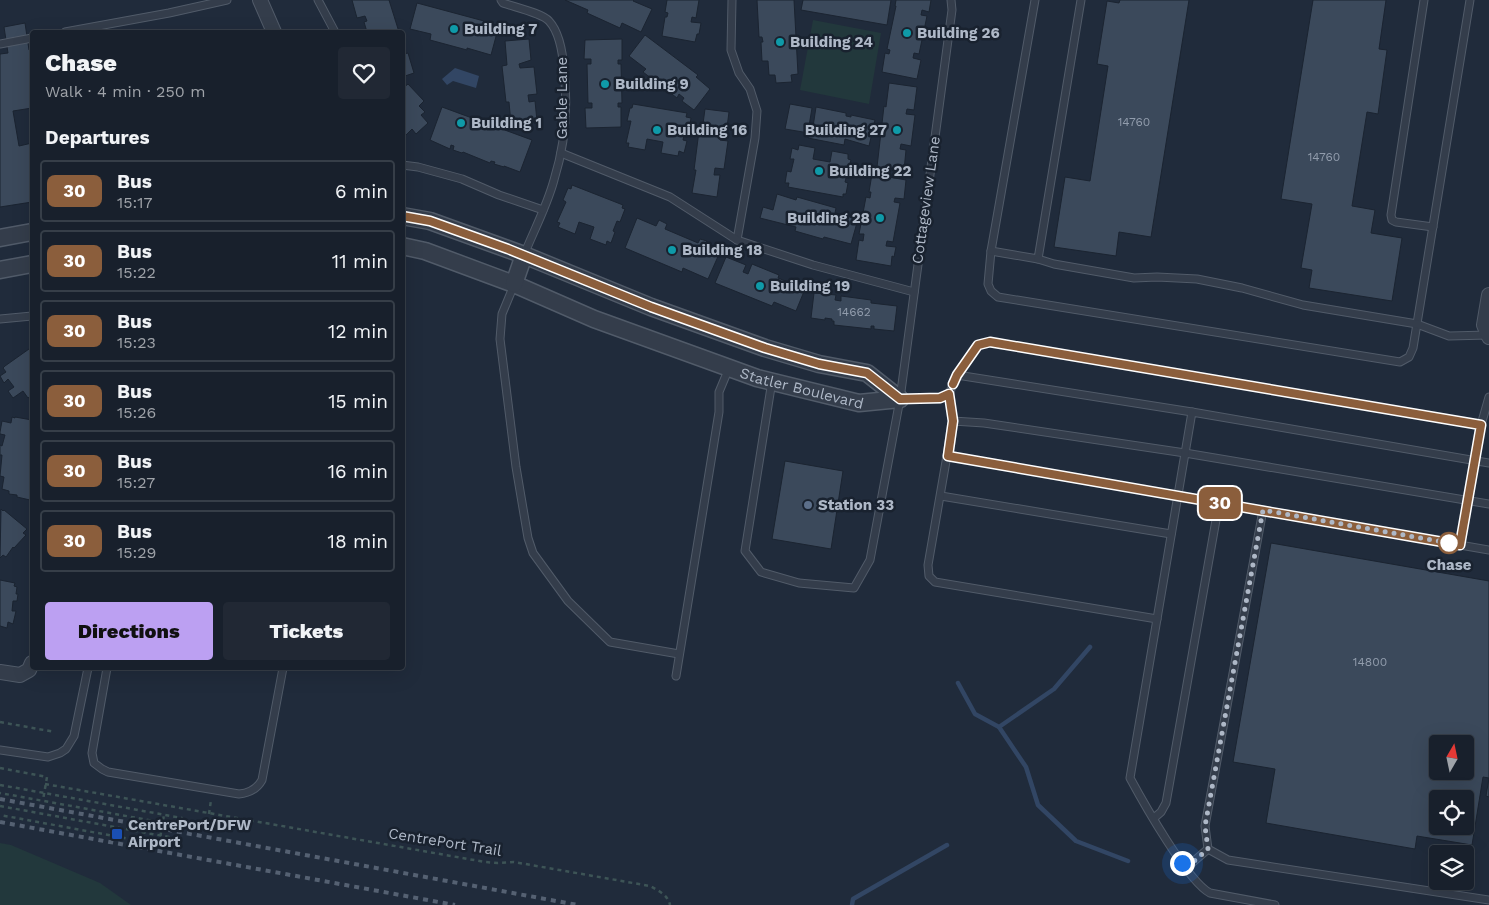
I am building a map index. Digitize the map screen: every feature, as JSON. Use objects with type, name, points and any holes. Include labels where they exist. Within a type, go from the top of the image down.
[{"type":"street","points":[[260,0],[273,30]]},
{"type":"street","name":"Statler Boulevard","points":[[405,217],[430,221],[524,255],[651,307],[765,348],[819,364],[867,373],[900,399]]},
{"type":"street","points":[[0,238],[30,232]]},
{"type":"street","name":"Statler Boulevard","points":[[405,247],[425,251],[514,284],[594,319],[757,378],[859,403],[900,399]]},
{"type":"street","points":[[514,284],[524,255]]},
{"type":"street","points":[[0,270],[30,264]]},
{"type":"street","points":[[1489,295],[1484,325],[1489,336]]},
{"type":"street","points":[[0,672],[20,675],[30,668]]},
{"type":"lane","points":[[76,30],[169,13],[205,2],[227,0]]},
{"type":"lane","points":[[318,0],[334,30]]},
{"type":"lane","name":"Gable Lane","points":[[501,0],[503,3],[548,20],[556,34],[562,51],[565,80],[565,129],[554,182],[524,255]]},
{"type":"lane","points":[[732,0],[731,50],[739,73],[750,89],[757,111],[755,138],[737,240]]},
{"type":"lane","name":"Cottageview Lane","points":[[772,381],[745,550],[761,572],[799,583],[854,588],[870,560],[900,399],[952,10],[951,0]]},
{"type":"lane","points":[[1035,0],[991,251],[988,284],[991,291],[998,297],[1400,362],[1408,357],[1413,348],[1470,0]]},
{"type":"lane","points":[[1038,259],[1081,0]]},
{"type":"lane","points":[[1424,0],[1391,216],[1392,220],[1396,222],[1433,228]]},
{"type":"lane","points":[[0,44],[30,38]]},
{"type":"lane","points":[[561,152],[670,197],[737,240],[813,265],[914,292]]},
{"type":"lane","points":[[405,165],[462,179],[499,195],[543,210]]},
{"type":"lane","points":[[991,251],[1134,278],[1197,279],[1242,288],[1303,305],[1417,324],[1449,336],[1489,336]]},
{"type":"lane","points":[[514,284],[502,314],[500,339],[516,467],[528,538],[533,553],[568,601],[610,642],[680,654]]},
{"type":"lane","points":[[0,319],[30,316]]},
{"type":"lane","points":[[1158,619],[935,582],[928,576],[928,565],[953,421],[949,394],[957,375],[978,345],[990,342],[1481,425]]},
{"type":"lane","points":[[676,676],[719,412],[719,392],[729,368]]},
{"type":"lane","points":[[957,375],[1192,412],[1489,463]]},
{"type":"lane","points":[[900,399],[940,398],[949,394]]},
{"type":"lane","points":[[1460,545],[1474,460],[1489,397]]},
{"type":"lane","points":[[1192,412],[1130,778],[1199,886],[1210,893],[1275,905]]},
{"type":"lane","points":[[953,421],[984,423],[1185,453],[1489,504]]},
{"type":"lane","points":[[948,456],[1489,550]]},
{"type":"lane","points":[[941,496],[1171,534]]},
{"type":"lane","points":[[1154,818],[1161,812],[1166,803],[1219,503]]},
{"type":"lane","points":[[1208,849],[1205,826],[1263,510]]},
{"type":"lane","points":[[0,750],[48,757],[66,749],[74,736],[88,670]]},
{"type":"lane","points":[[108,670],[92,753],[94,762],[108,772],[239,794],[252,791],[259,786],[262,780],[283,670]]},
{"type":"lane","points":[[1186,868],[1208,849]]},
{"type":"lane","points":[[1208,849],[1228,860],[1489,900]]},
{"type":"path","points":[[0,722],[55,732]]},
{"type":"path","points":[[0,768],[47,777],[42,800]]},
{"type":"path","name":"CentrePort Trail","points":[[45,784],[485,862],[514,862],[650,886],[662,892],[670,905]]},
{"type":"path","points":[[0,785],[182,818],[181,826],[0,793]]},
{"type":"path","points":[[0,806],[170,837],[168,846],[0,815]]},
{"type":"path","points":[[159,844],[164,815]]},
{"type":"green space","points":[[813,20],[881,33],[869,104],[800,90]]},
{"type":"green space","points":[[0,843],[11,845],[100,883],[131,905],[0,905]]},
{"type":"water","points":[[455,68],[479,76],[476,88],[453,81],[447,85],[442,79]]},
{"type":"building","points":[[352,0],[389,0],[398,30],[366,30],[364,22],[367,21],[365,16],[357,18]]},
{"type":"building","points":[[565,0],[634,0],[652,9],[641,32],[622,23],[620,28],[587,13],[588,10]]},
{"type":"building","points":[[667,0],[699,0],[696,18],[692,17],[691,22],[701,23],[695,42],[662,36],[665,17],[667,17],[668,13],[665,12]]},
{"type":"building","name":"Building 24","points":[[757,0],[794,0],[798,74],[791,75],[792,82],[776,83],[775,75],[769,75],[768,61],[762,61],[761,42],[763,42],[762,37],[759,37]]},
{"type":"building","points":[[803,0],[891,0],[887,25],[801,10]]},
{"type":"building","name":"Building 26","points":[[896,0],[931,0],[929,12],[922,10],[921,15],[927,16],[919,54],[914,53],[913,58],[921,60],[917,79],[882,72],[885,53],[889,54],[890,50],[887,49]]},
{"type":"building","points":[[1120,0],[1189,0],[1151,237],[1119,232],[1116,256],[1054,247],[1065,177],[1090,181],[1108,66],[1097,64],[1107,1],[1119,3]]},
{"type":"building","points":[[1313,0],[1386,0],[1379,49],[1387,50],[1378,114],[1367,112],[1352,206],[1375,210],[1371,233],[1402,238],[1392,301],[1309,288],[1312,270],[1301,268],[1312,204],[1281,199]]},
{"type":"building","name":"Building 7","points":[[417,3],[484,21],[483,25],[498,29],[491,55],[430,40],[431,34],[410,29]]},
{"type":"building","points":[[25,23],[30,50],[30,108],[13,111],[19,146],[30,143],[30,202],[0,207],[0,54],[8,53],[4,27]]},
{"type":"building","points":[[645,35],[698,75],[696,77],[710,89],[694,110],[682,101],[684,98],[679,94],[677,98],[643,72],[646,69],[629,56]]},
{"type":"building","points":[[529,39],[531,60],[519,64],[520,68],[534,67],[537,94],[528,95],[529,102],[535,101],[537,121],[511,124],[509,102],[506,102],[502,66],[507,65],[505,41]]},
{"type":"building","name":"Building 9","points":[[622,39],[622,60],[618,60],[618,64],[621,64],[622,103],[618,103],[618,107],[621,107],[621,127],[586,128],[585,108],[592,108],[592,103],[588,103],[587,64],[591,64],[591,59],[584,59],[585,40]]},
{"type":"building","points":[[408,53],[414,73],[405,76],[405,54]]},
{"type":"building","name":"Building 27","points":[[889,83],[917,87],[914,110],[907,109],[906,114],[915,115],[911,146],[901,144],[900,149],[906,150],[904,170],[877,167],[884,106],[886,107]]},
{"type":"building","points":[[408,84],[424,101],[419,106],[425,112],[421,115],[428,123],[416,134],[412,129],[405,134],[405,86]]},
{"type":"building","name":"Building 16","points":[[633,104],[687,113],[686,117],[691,118],[689,131],[685,130],[683,140],[687,141],[684,153],[679,151],[678,156],[661,153],[663,142],[647,139],[645,150],[628,147],[629,143],[626,143],[631,121],[627,121]]},
{"type":"building","points":[[790,104],[812,108],[809,126],[813,127],[816,107],[846,113],[846,116],[851,117],[851,115],[875,120],[869,146],[845,139],[844,145],[808,138],[809,133],[785,129]]},
{"type":"building","name":"Building 1","points":[[442,107],[532,140],[520,172],[494,164],[495,162],[491,161],[490,163],[453,150],[454,146],[451,145],[450,149],[430,140]]},
{"type":"building","points":[[705,109],[729,112],[726,135],[721,134],[720,140],[728,141],[724,169],[715,168],[714,175],[720,175],[717,197],[692,193],[699,131],[702,131]]},
{"type":"building","name":"Building 22","points":[[799,145],[815,148],[813,159],[830,162],[832,151],[848,154],[848,159],[851,160],[845,182],[848,183],[846,194],[843,194],[843,197],[788,187],[789,183],[785,183],[787,171],[791,172],[794,159],[790,159],[792,148],[798,150]]},
{"type":"building","name":"Building 28","points":[[872,174],[906,180],[904,199],[895,198],[894,202],[900,203],[893,242],[887,241],[886,246],[896,247],[894,257],[892,256],[891,266],[856,260],[859,240],[863,241],[864,234],[859,234],[866,197],[870,198]]},
{"type":"building","points":[[572,185],[623,205],[622,208],[625,209],[620,222],[617,221],[611,243],[607,241],[606,245],[590,239],[594,227],[579,222],[575,234],[558,227],[560,223],[557,222],[566,202],[563,200],[568,188],[571,189]]},
{"type":"building","points":[[777,194],[796,200],[797,197],[836,208],[835,213],[858,219],[851,244],[795,231],[796,227],[760,218],[763,207],[773,210]]},
{"type":"building","name":"Building 18","points":[[637,218],[656,226],[659,220],[667,224],[665,229],[698,243],[700,239],[707,241],[705,245],[720,252],[708,279],[683,268],[682,272],[625,248]]},
{"type":"building","name":"Building 19","points":[[726,257],[746,265],[743,272],[748,274],[752,264],[779,275],[778,278],[805,289],[796,311],[774,302],[772,306],[715,283]]},
{"type":"building","points":[[814,293],[836,295],[835,300],[841,301],[841,296],[871,300],[871,303],[897,306],[894,331],[874,329],[874,326],[871,326],[871,329],[834,325],[832,319],[811,318]]},
{"type":"building","points":[[29,349],[30,396],[28,398],[23,391],[13,398],[8,391],[14,387],[8,379],[4,383],[0,376],[6,372],[3,368]]},
{"type":"building","points":[[12,417],[30,420],[30,500],[9,494],[9,491],[2,489],[4,477],[0,476],[2,455],[0,455],[0,445],[2,446],[5,435],[0,434],[0,432],[2,421],[11,423]]},
{"type":"building","name":"Station 33","points":[[785,461],[843,471],[831,549],[772,539]]},
{"type":"building","points":[[1,509],[27,529],[23,533],[26,535],[13,547],[6,557],[3,555],[0,558]]},
{"type":"building","points":[[1271,543],[1489,581],[1489,778],[1483,777],[1474,833],[1474,790],[1429,790],[1429,835],[1474,835],[1472,845],[1417,836],[1415,849],[1266,823],[1275,769],[1233,762]]},
{"type":"building","points":[[0,580],[15,583],[14,586],[17,587],[17,601],[13,601],[12,611],[16,611],[13,624],[8,622],[7,628],[0,626]]},
{"type":"building","points":[[1489,778],[1489,797],[1486,796]]},
{"type":"waterway","points":[[999,727],[1054,689],[1090,647]]},
{"type":"waterway","points":[[958,683],[975,714],[999,727],[1026,767],[1038,805],[1076,841],[1128,861]]},
{"type":"waterway","points":[[852,905],[853,899],[947,845]]},
{"type":"railway","points":[[0,799],[578,905]]},
{"type":"railway","points":[[0,822],[455,905]]},
{"type":"bus line","name":"30","points":[[405,217],[430,221],[508,249],[651,307],[765,348],[819,364],[867,373],[900,399],[940,398],[949,394],[953,421],[948,456],[1460,545],[1481,425],[990,342],[978,345],[953,384]]},
{"type":"place","name":"Building 7","points":[[454,29]]},
{"type":"place","name":"Building 26","points":[[907,33]]},
{"type":"place","name":"Building 24","points":[[780,42]]},
{"type":"place","name":"Building 9","points":[[605,84]]},
{"type":"place","name":"Building 1","points":[[461,123]]},
{"type":"place","name":"Building 16","points":[[657,130]]},
{"type":"place","name":"Building 27","points":[[897,130]]},
{"type":"place","name":"Building 22","points":[[819,171]]},
{"type":"place","name":"Building 28","points":[[880,218]]},
{"type":"place","name":"Building 18","points":[[672,250]]},
{"type":"place","name":"Building 19","points":[[760,286]]},
{"type":"place","name":"Station 33","points":[[808,505]]},
{"type":"place","name":"Chase","points":[[1449,543]]},
{"type":"place","name":"CentrePort/DFW Airport","points":[[117,834]]},
{"type":"route","points":[[1182,863],[1186,868],[1208,849],[1205,826],[1263,510],[1449,543]]}]
